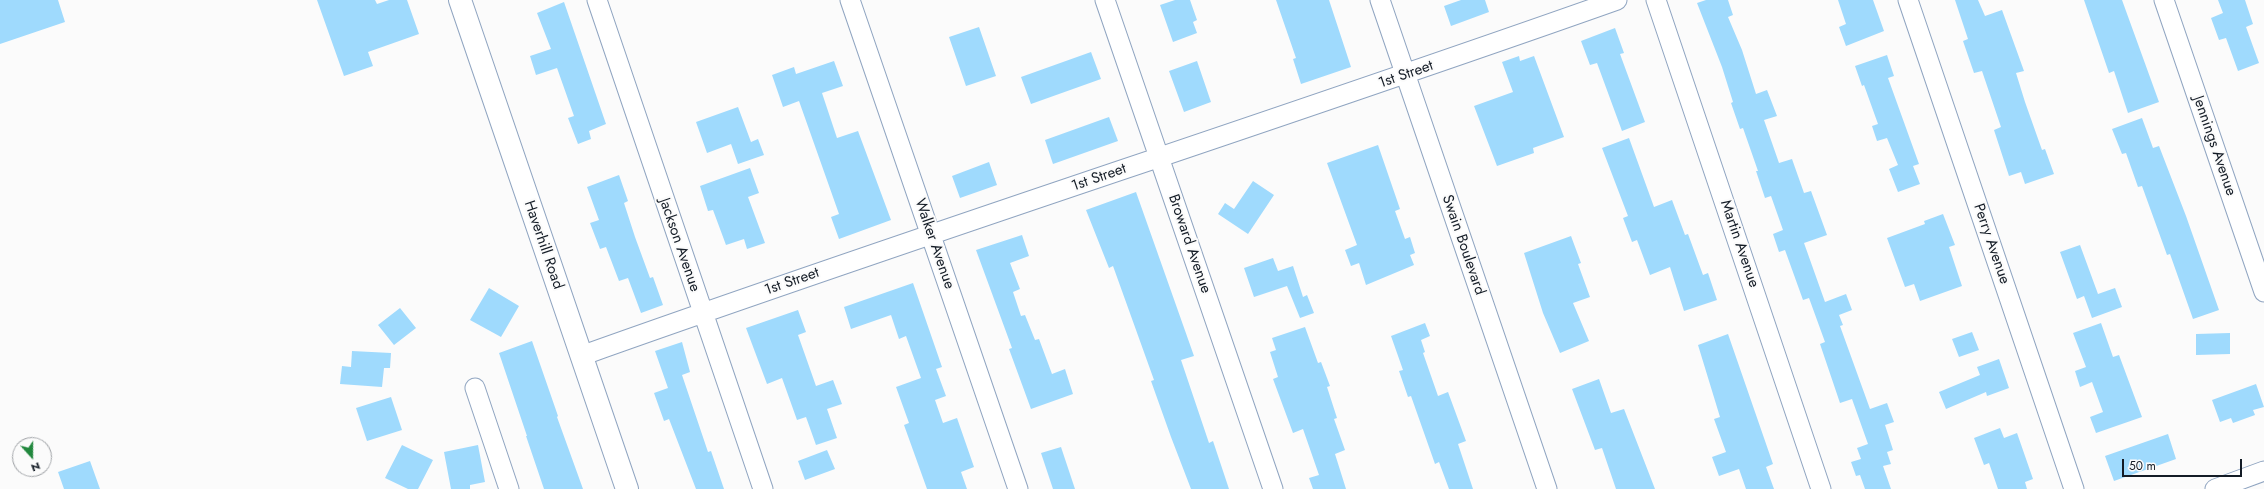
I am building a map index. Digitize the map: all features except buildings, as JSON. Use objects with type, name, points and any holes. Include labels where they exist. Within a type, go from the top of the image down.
[{"type":"street","name":"Haverhill Road","points":[[460,0],[627,489]]},
{"type":"street","name":"Jackson Avenue","points":[[597,0],[763,489]]},
{"type":"street","name":"Walker Avenue","points":[[850,0],[1018,489]]},
{"type":"street","name":"Broward Avenue","points":[[1105,0],[1273,489]]},
{"type":"street","name":"Swain Boulevard","points":[[1380,0],[1547,489]]},
{"type":"street","name":"1st Street","points":[[581,356],[702,313],[1405,75],[1617,0]]},
{"type":"street","name":"Martin Avenue","points":[[1656,0],[1821,489]]},
{"type":"street","name":"Perry Avenue","points":[[1908,0],[2074,489]]},
{"type":"street","name":"Jennings Avenue","points":[[2164,0],[2264,292]]},
{"type":"street","points":[[475,388],[509,489]]},
{"type":"street","points":[[2215,489],[2264,471]]}]
